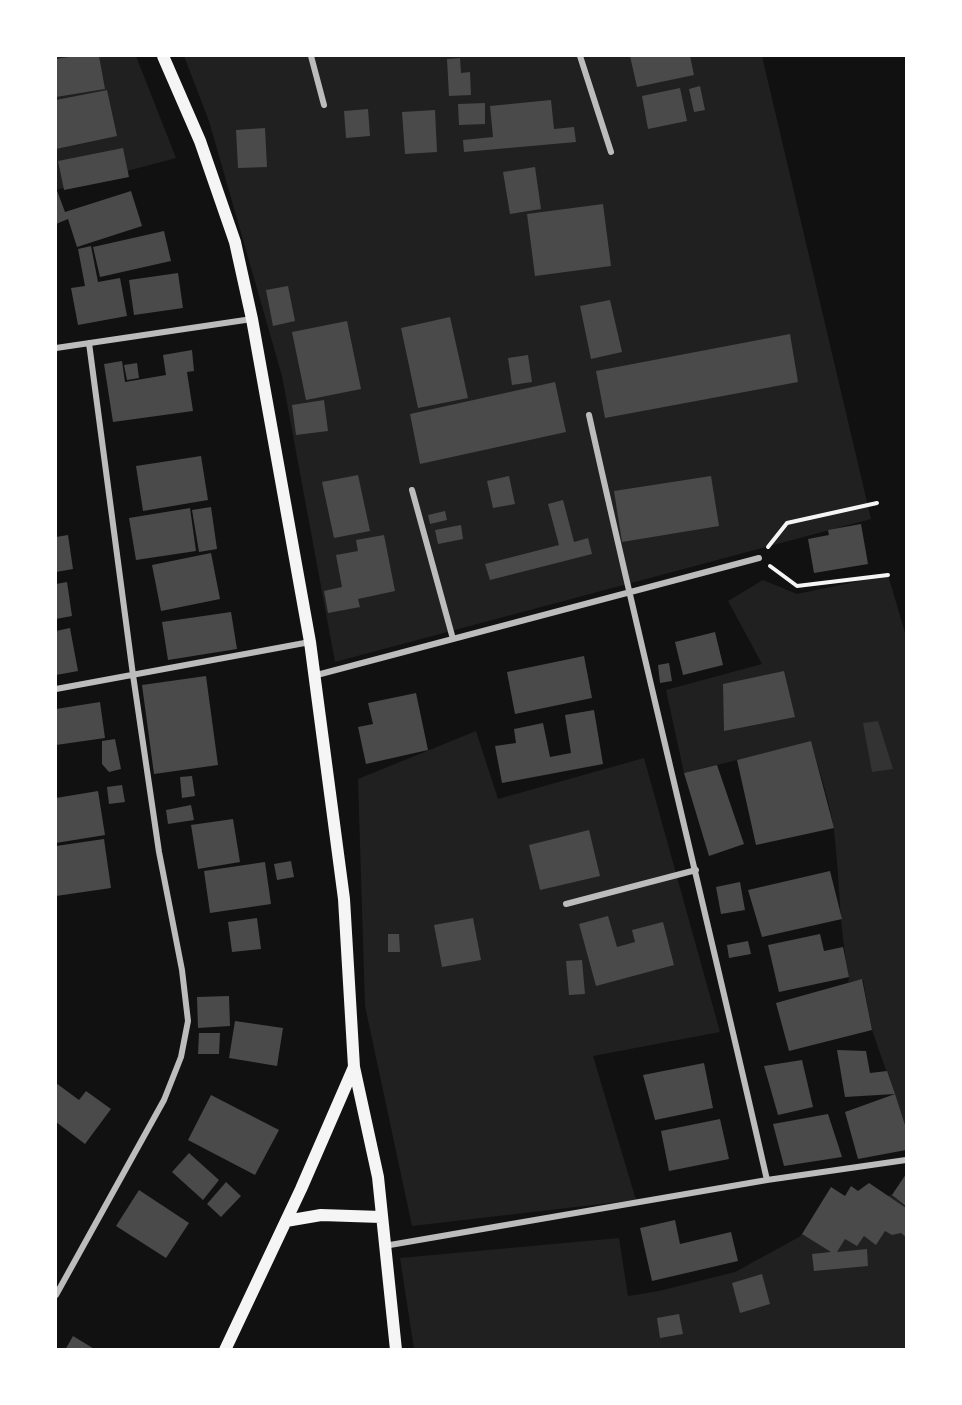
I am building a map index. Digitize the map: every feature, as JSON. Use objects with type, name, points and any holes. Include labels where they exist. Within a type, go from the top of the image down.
[{"type":"main road","points":[[163,56],[200,141],[235,242],[252,320],[310,642],[344,899],[354,1067],[373,1149],[396,1350]]},
{"type":"main road","points":[[225,1350],[286,1221],[354,1067]]},
{"type":"main road","points":[[286,1221],[321,1215],[381,1217]]},
{"type":"street","points":[[311,56],[324,105]]},
{"type":"street","points":[[580,56],[611,152]]},
{"type":"street","points":[[56,348],[252,320]]},
{"type":"street","points":[[56,1295],[164,1100],[181,1057],[188,1021],[182,970],[159,852],[89,343]]},
{"type":"street","points":[[589,415],[628,593],[696,870],[767,1180]]},
{"type":"street","points":[[411,490],[453,639]]},
{"type":"street","points":[[313,676],[759,558]]},
{"type":"street","points":[[56,689],[310,642]]},
{"type":"street","points":[[566,904],[696,870]]},
{"type":"street","points":[[384,1246],[767,1180],[906,1160]]},
{"type":"path","points":[[877,503],[787,523],[759,558],[797,586],[888,575]]},
{"type":"shaded area","points":[[56,56],[136,56],[176,158],[56,190]]},
{"type":"shaded area","points":[[184,56],[762,56],[871,519],[335,662],[282,376],[209,121]]},
{"type":"shaded area","points":[[888,575],[906,636],[906,1128],[872,1030],[863,980],[848,982],[834,831],[811,742],[684,773],[666,690],[762,664],[728,601],[763,580],[797,594]]},
{"type":"shaded area","points":[[878,721],[893,769],[872,772],[863,723]]},
{"type":"shaded area","points":[[476,731],[498,799],[644,758],[720,1032],[593,1056],[636,1200],[412,1226],[365,1006],[358,779]]},
{"type":"shaded area","points":[[906,1188],[906,1349],[414,1349],[400,1258],[619,1238],[628,1296],[659,1291],[735,1272],[802,1234]]},
{"type":"building","points":[[99,56],[105,89],[56,97],[56,59]]},
{"type":"building","points":[[630,56],[690,56],[694,75],[637,87]]},
{"type":"building","points":[[460,58],[461,73],[470,72],[471,95],[449,96],[447,59]]},
{"type":"building","points":[[700,86],[705,110],[694,112],[689,89]]},
{"type":"building","points":[[680,88],[687,121],[648,129],[642,96]]},
{"type":"building","points":[[107,90],[117,136],[56,149],[56,100]]},
{"type":"building","points":[[551,100],[554,129],[574,127],[576,142],[464,152],[463,140],[493,137],[490,106]]},
{"type":"building","points":[[485,103],[485,124],[459,125],[458,104]]},
{"type":"building","points":[[368,109],[370,136],[346,138],[344,111]]},
{"type":"building","points":[[435,110],[437,152],[405,154],[402,112]]},
{"type":"building","points":[[265,128],[267,167],[238,168],[236,130]]},
{"type":"building","points":[[123,148],[129,177],[64,190],[58,161]]},
{"type":"building","points":[[535,167],[541,209],[510,214],[503,172]]},
{"type":"building","points":[[56,188],[65,212],[131,191],[142,226],[77,247],[68,219],[56,224]]},
{"type":"building","points":[[603,204],[611,266],[535,276],[527,214]]},
{"type":"building","points":[[164,231],[171,261],[100,277],[93,247]]},
{"type":"building","points":[[91,246],[98,282],[120,278],[127,316],[78,325],[71,288],[85,286],[78,249]]},
{"type":"building","points":[[178,273],[183,308],[134,315],[129,280]]},
{"type":"building","points":[[288,286],[295,321],[273,326],[266,290]]},
{"type":"building","points":[[610,300],[622,352],[591,359],[580,306]]},
{"type":"building","points":[[450,317],[468,398],[418,408],[401,328]]},
{"type":"building","points":[[347,321],[361,389],[306,400],[292,332]]},
{"type":"building","points":[[790,334],[798,382],[605,418],[596,371]]},
{"type":"building","points":[[192,350],[194,371],[187,372],[193,411],[113,422],[104,364],[122,361],[125,382],[166,375],[163,355]]},
{"type":"building","points":[[528,355],[532,382],[512,385],[508,358]]},
{"type":"building","points":[[137,363],[139,378],[127,380],[124,365]]},
{"type":"building","points":[[555,382],[566,432],[420,464],[410,414]]},
{"type":"building","points":[[324,400],[328,431],[296,435],[292,405]]},
{"type":"building","points":[[201,456],[208,500],[143,511],[136,466]]},
{"type":"building","points":[[358,475],[370,531],[334,538],[322,482]]},
{"type":"building","points":[[509,476],[515,504],[493,508],[487,481]]},
{"type":"building","points":[[711,476],[719,526],[622,542],[614,491]]},
{"type":"building","points":[[563,500],[574,542],[588,538],[592,554],[490,580],[485,564],[559,545],[548,504]]},
{"type":"building","points":[[211,507],[217,549],[199,552],[192,510]]},
{"type":"building","points":[[190,508],[196,551],[136,560],[129,518]]},
{"type":"building","points":[[445,511],[447,520],[430,524],[428,515]]},
{"type":"building","points":[[861,524],[868,564],[814,573],[808,539],[829,535],[828,530]]},
{"type":"building","points":[[461,525],[463,539],[438,544],[435,530]]},
{"type":"building","points":[[68,535],[73,569],[56,572],[56,537]]},
{"type":"building","points":[[384,535],[395,591],[358,599],[360,607],[328,613],[324,591],[342,587],[336,555],[358,551],[356,540]]},
{"type":"building","points":[[211,553],[220,599],[161,611],[152,565]]},
{"type":"building","points":[[67,582],[72,616],[56,619],[56,584]]},
{"type":"building","points":[[231,612],[237,649],[168,660],[162,622]]},
{"type":"building","points":[[70,628],[78,671],[56,675],[56,631]]},
{"type":"building","points":[[715,632],[723,665],[683,675],[675,642]]},
{"type":"building","points":[[584,656],[592,698],[515,714],[507,672]]},
{"type":"building","points":[[669,663],[672,681],[660,683],[658,665]]},
{"type":"building","points":[[784,671],[795,717],[724,731],[723,684]]},
{"type":"building","points":[[206,676],[218,765],[154,774],[142,685]]},
{"type":"building","points":[[416,693],[428,750],[366,764],[358,727],[373,724],[368,703]]},
{"type":"building","points":[[100,702],[105,738],[56,745],[56,709]]},
{"type":"building","points":[[594,710],[603,764],[502,783],[495,746],[516,743],[514,729],[543,723],[550,757],[571,753],[565,715]]},
{"type":"building","points":[[115,739],[121,769],[109,772],[102,764],[102,741]]},
{"type":"building","points":[[811,741],[834,828],[756,845],[737,760]]},
{"type":"building","points":[[717,765],[744,844],[709,856],[684,773]]},
{"type":"building","points":[[192,776],[195,796],[182,798],[180,777]]},
{"type":"building","points":[[122,785],[125,802],[109,804],[107,787]]},
{"type":"building","points":[[98,791],[105,835],[56,843],[56,798]]},
{"type":"building","points":[[191,805],[194,820],[168,824],[166,810]]},
{"type":"building","points":[[233,819],[240,862],[198,869],[191,825]]},
{"type":"building","points":[[589,830],[600,876],[540,890],[529,845]]},
{"type":"building","points":[[104,839],[111,888],[56,896],[56,846]]},
{"type":"building","points":[[291,861],[294,877],[277,880],[274,864]]},
{"type":"building","points":[[265,862],[271,904],[210,913],[204,871]]},
{"type":"building","points":[[830,871],[842,919],[762,937],[748,890]]},
{"type":"building","points":[[740,882],[745,910],[721,914],[716,887]]},
{"type":"building","points":[[608,916],[617,947],[635,942],[632,930],[663,922],[674,965],[596,986],[579,924]]},
{"type":"building","points":[[257,918],[261,949],[232,952],[228,922]]},
{"type":"building","points":[[473,918],[481,960],[442,967],[434,925]]},
{"type":"building","points":[[388,934],[399,934],[400,952],[388,952]]},
{"type":"building","points":[[820,934],[824,951],[843,947],[849,977],[779,992],[768,945]]},
{"type":"building","points":[[748,941],[751,954],[729,958],[727,945]]},
{"type":"building","points":[[582,960],[585,994],[569,995],[566,961]]},
{"type":"building","points":[[862,979],[872,1030],[789,1051],[776,1003]]},
{"type":"building","points":[[229,996],[230,1026],[198,1028],[197,997]]},
{"type":"building","points":[[235,1021],[283,1028],[277,1066],[229,1058]]},
{"type":"building","points":[[199,1033],[220,1033],[219,1054],[198,1054]]},
{"type":"building","points":[[837,1050],[866,1051],[870,1073],[887,1071],[895,1094],[845,1097]]},
{"type":"building","points":[[802,1060],[813,1107],[778,1115],[764,1066]]},
{"type":"building","points":[[704,1063],[713,1108],[655,1120],[643,1075]]},
{"type":"building","points":[[56,1083],[79,1100],[86,1091],[111,1109],[85,1144],[56,1122]]},
{"type":"building","points":[[895,1094],[906,1128],[906,1150],[858,1159],[845,1112]]},
{"type":"building","points":[[211,1095],[279,1130],[255,1175],[188,1140]]},
{"type":"building","points":[[828,1114],[842,1157],[784,1166],[773,1124]]},
{"type":"building","points":[[720,1119],[729,1159],[669,1171],[661,1131]]},
{"type":"building","points":[[189,1153],[219,1180],[203,1200],[172,1172]]},
{"type":"building","points":[[906,1174],[906,1206],[892,1195]]},
{"type":"building","points":[[226,1182],[241,1196],[221,1217],[207,1204]]},
{"type":"building","points":[[869,1183],[906,1208],[906,1237],[901,1233],[892,1235],[885,1231],[876,1245],[864,1236],[857,1246],[845,1239],[837,1252],[867,1249],[868,1266],[814,1271],[812,1254],[831,1252],[802,1234],[831,1187],[845,1196],[851,1186],[858,1191]]},
{"type":"building","points":[[139,1190],[189,1223],[166,1258],[116,1226]]},
{"type":"building","points":[[675,1220],[680,1244],[731,1232],[738,1261],[652,1281],[640,1228]]},
{"type":"building","points":[[762,1274],[770,1304],[740,1313],[732,1283]]},
{"type":"building","points":[[679,1314],[683,1334],[660,1338],[657,1318]]},
{"type":"building","points":[[73,1336],[96,1350],[65,1350]]}]
